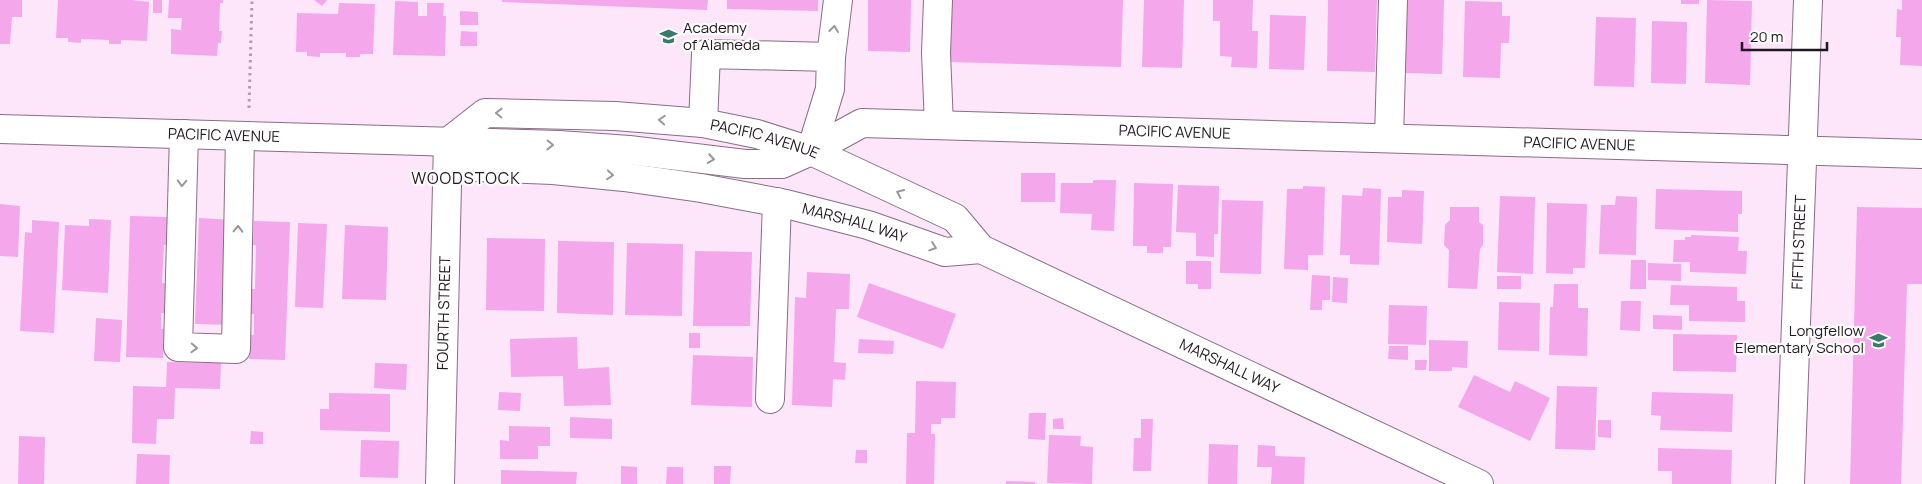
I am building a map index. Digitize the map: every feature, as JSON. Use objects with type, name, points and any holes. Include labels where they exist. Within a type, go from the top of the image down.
[{"type":"street","points":[[448,142],[629,150],[745,164],[782,164],[812,151],[830,88],[831,57],[838,0]]},
{"type":"street","points":[[938,0],[936,53],[939,124]]},
{"type":"street","points":[[1389,138],[1393,0]]},
{"type":"street","name":"FIFTH STREET","points":[[1790,484],[1804,151],[1808,0]]},
{"type":"street","points":[[703,123],[706,54],[831,57]]},
{"type":"street","name":"PACIFIC AVENUE","points":[[0,129],[448,142],[485,113],[615,116],[703,123],[757,134],[812,151],[862,123],[1922,154]]},
{"type":"street","points":[[184,134],[178,347],[236,349],[244,136]]},
{"type":"street","points":[[448,142],[477,167],[553,170],[624,177],[701,188],[781,203],[770,398]]},
{"type":"street","name":"FOURTH STREET","points":[[440,484],[448,142]]},
{"type":"street","name":"MARSHALL WAY","points":[[812,151],[955,218],[981,249],[1479,484]]},
{"type":"street","name":"MARSHALL WAY","points":[[781,203],[868,225],[945,252],[981,249]]},
{"type":"path","points":[[244,136],[252,0]]},
{"type":"building","points":[[0,0],[22,0],[22,17],[12,17],[10,44],[0,44]]},
{"type":"building","points":[[58,0],[132,0],[149,2],[147,41],[121,40],[121,44],[109,44],[109,40],[81,39],[81,43],[68,42],[68,38],[56,38]]},
{"type":"building","points":[[153,0],[162,0],[162,13],[153,13]]},
{"type":"building","points":[[169,0],[223,0],[223,3],[220,3],[219,31],[222,31],[221,43],[218,43],[217,56],[171,54],[171,29],[181,30],[182,18],[168,18]]},
{"type":"building","points":[[314,0],[327,0],[322,6]]},
{"type":"building","points":[[502,0],[708,0],[707,10],[502,2]]},
{"type":"building","points":[[727,0],[818,0],[818,11],[727,9]]},
{"type":"building","points":[[868,0],[911,0],[910,52],[868,51]]},
{"type":"building","points":[[950,0],[1123,0],[1121,67],[949,62]]},
{"type":"building","points":[[1144,0],[1184,0],[1182,68],[1142,67]]},
{"type":"building","points":[[1213,0],[1253,0],[1252,31],[1258,31],[1257,68],[1231,67],[1232,57],[1220,56],[1220,21],[1213,21]]},
{"type":"building","points":[[1328,0],[1377,0],[1375,72],[1327,71]]},
{"type":"building","points":[[1402,0],[1444,0],[1442,74],[1400,73]]},
{"type":"building","points":[[1681,0],[1699,0],[1699,4],[1681,4]]},
{"type":"building","points":[[1707,0],[1752,1],[1750,85],[1705,83]]},
{"type":"building","points":[[1902,0],[1922,0],[1922,66],[1900,65],[1901,37],[1896,37],[1897,9],[1902,10]]},
{"type":"building","points":[[395,1],[418,2],[418,16],[427,16],[427,3],[444,3],[443,16],[446,16],[445,56],[393,55]]},
{"type":"building","points":[[1465,1],[1502,2],[1502,16],[1510,16],[1509,43],[1501,43],[1500,78],[1463,77]]},
{"type":"building","points":[[339,3],[375,4],[373,54],[360,54],[360,57],[346,57],[346,53],[320,53],[320,57],[307,56],[307,52],[296,52],[297,13],[338,14]]},
{"type":"building","points":[[460,11],[478,12],[478,25],[460,25]]},
{"type":"building","points":[[1270,15],[1306,16],[1304,70],[1269,69]]},
{"type":"building","points":[[1596,17],[1636,18],[1634,87],[1594,86]]},
{"type":"building","points":[[1652,21],[1687,22],[1686,84],[1651,83]]},
{"type":"building","points":[[461,31],[477,32],[477,46],[460,46]]},
{"type":"building","points":[[1021,173],[1055,173],[1055,202],[1021,202]]},
{"type":"building","points":[[1093,180],[1116,180],[1114,231],[1091,230],[1092,214],[1060,213],[1061,183],[1093,183]]},
{"type":"building","points":[[1134,183],[1173,184],[1171,247],[1163,247],[1163,253],[1147,253],[1147,246],[1133,246]]},
{"type":"building","points":[[1178,185],[1219,186],[1218,234],[1214,234],[1214,257],[1196,256],[1196,233],[1176,232]]},
{"type":"building","points":[[1303,186],[1325,187],[1323,255],[1308,255],[1308,270],[1284,269],[1287,189],[1303,189]]},
{"type":"building","points":[[1363,188],[1381,189],[1379,265],[1350,264],[1350,255],[1340,255],[1342,195],[1362,196]]},
{"type":"building","points":[[1656,189],[1742,191],[1742,214],[1738,214],[1738,232],[1655,229]]},
{"type":"building","points":[[1402,190],[1424,191],[1422,244],[1387,242],[1388,197],[1402,197]]},
{"type":"building","points":[[1500,196],[1535,197],[1533,274],[1497,272]]},
{"type":"building","points":[[1616,196],[1637,197],[1636,255],[1599,254],[1601,205],[1615,205]]},
{"type":"building","points":[[1222,200],[1263,201],[1261,274],[1220,273]]},
{"type":"building","points":[[1547,203],[1587,204],[1585,268],[1573,268],[1573,274],[1546,273]]},
{"type":"building","points":[[0,204],[20,206],[18,257],[0,256]]},
{"type":"building","points":[[1450,207],[1479,207],[1479,222],[1483,225],[1483,245],[1480,249],[1477,289],[1448,288],[1449,250],[1444,245],[1445,225],[1450,220]]},
{"type":"building","name":"Longfellow Elementary School","points":[[1857,207],[1922,208],[1922,284],[1907,284],[1901,484],[1850,484]]},
{"type":"building","points":[[130,216],[168,217],[167,245],[164,245],[162,283],[165,283],[165,313],[161,313],[161,329],[164,329],[163,358],[126,357]]},
{"type":"building","points":[[199,218],[234,220],[230,325],[195,324]]},
{"type":"building","points":[[89,219],[111,220],[108,293],[62,290],[65,225],[89,226]]},
{"type":"building","points":[[32,220],[59,222],[54,333],[20,331],[25,232],[32,233]]},
{"type":"building","points":[[254,221],[290,222],[285,360],[249,359],[250,335],[254,335],[254,314],[250,314],[251,289],[255,289],[256,245],[253,245]]},
{"type":"building","points":[[298,223],[327,224],[323,308],[295,307]]},
{"type":"building","points":[[345,225],[388,227],[386,300],[342,299]]},
{"type":"building","points":[[1691,235],[1739,237],[1738,251],[1747,251],[1746,274],[1690,272],[1690,262],[1673,262],[1674,240],[1685,240],[1685,237],[1691,237]]},
{"type":"building","points":[[487,238],[545,239],[544,311],[486,310]]},
{"type":"building","points":[[558,241],[614,242],[613,315],[557,313]]},
{"type":"building","points":[[627,243],[683,244],[682,316],[625,315]]},
{"type":"building","points":[[695,251],[752,252],[750,326],[693,326]]},
{"type":"building","points":[[1631,260],[1646,260],[1646,289],[1630,289]]},
{"type":"building","points":[[1186,261],[1211,261],[1211,289],[1198,289],[1198,284],[1186,284]]},
{"type":"building","points":[[1648,263],[1681,264],[1681,281],[1648,280]]},
{"type":"building","points":[[807,272],[850,274],[849,309],[836,309],[834,362],[846,363],[845,380],[833,379],[832,407],[792,405],[795,297],[806,298]]},
{"type":"building","points":[[1312,275],[1330,276],[1330,300],[1322,300],[1322,310],[1310,310]]},
{"type":"building","points":[[1497,276],[1521,276],[1521,289],[1497,289]]},
{"type":"building","points":[[1333,277],[1348,278],[1347,303],[1332,302]]},
{"type":"building","points":[[869,283],[956,314],[943,349],[857,317]]},
{"type":"building","points":[[1554,284],[1578,284],[1578,308],[1588,308],[1587,356],[1549,355],[1550,307],[1553,307]]},
{"type":"building","points":[[1671,285],[1737,287],[1737,301],[1745,301],[1745,322],[1689,321],[1689,305],[1670,305]]},
{"type":"building","points":[[1621,301],[1641,301],[1640,331],[1620,330]]},
{"type":"building","points":[[1499,302],[1540,303],[1539,351],[1498,350]]},
{"type":"building","points":[[1389,305],[1427,306],[1426,345],[1388,344]]},
{"type":"building","points":[[1653,315],[1682,316],[1682,330],[1653,329]]},
{"type":"building","points":[[96,318],[122,320],[120,362],[94,361]]},
{"type":"building","points":[[689,333],[700,333],[700,348],[689,348]]},
{"type":"building","points":[[1673,334],[1737,335],[1736,372],[1673,371]]},
{"type":"building","points":[[577,337],[578,369],[609,367],[611,405],[564,406],[563,376],[511,377],[510,339]]},
{"type":"building","points":[[859,339],[894,341],[893,354],[858,353]]},
{"type":"building","points":[[1429,340],[1468,341],[1467,368],[1452,367],[1452,371],[1429,371]]},
{"type":"building","points":[[1389,346],[1408,346],[1408,360],[1388,359]]},
{"type":"building","points":[[693,355],[753,357],[752,407],[691,405]]},
{"type":"building","points":[[1415,360],[1427,360],[1426,370],[1415,370]]},
{"type":"building","points":[[167,362],[221,363],[220,389],[175,388],[174,419],[157,419],[156,444],[132,443],[133,386],[166,387]]},
{"type":"building","points":[[375,363],[407,364],[406,390],[374,388]]},
{"type":"building","points":[[1474,375],[1510,392],[1515,381],[1550,398],[1530,441],[1458,407]]},
{"type":"building","points":[[916,381],[956,382],[955,418],[941,418],[941,424],[931,424],[931,434],[935,434],[934,484],[906,484],[907,433],[915,433]]},
{"type":"building","points":[[1557,386],[1597,387],[1595,450],[1555,449]]},
{"type":"building","points":[[499,392],[521,393],[520,411],[498,410]]},
{"type":"building","points":[[1652,392],[1733,394],[1732,432],[1660,430],[1661,416],[1651,415]]},
{"type":"building","points":[[329,393],[390,394],[390,432],[320,430],[320,409],[329,409]]},
{"type":"building","points":[[1029,413],[1046,413],[1045,440],[1028,439]]},
{"type":"building","points":[[570,417],[612,419],[612,439],[570,438]]},
{"type":"building","points":[[1063,418],[1064,429],[1053,429],[1053,419]]},
{"type":"building","points":[[1141,419],[1153,419],[1151,471],[1133,471],[1134,438],[1141,438]]},
{"type":"building","points":[[1598,420],[1611,420],[1611,438],[1598,437]]},
{"type":"building","points":[[509,426],[550,427],[550,446],[538,446],[538,459],[500,459],[500,440],[509,441]]},
{"type":"building","points":[[251,431],[263,432],[263,444],[250,444]]},
{"type":"building","points":[[1049,435],[1081,436],[1080,446],[1093,447],[1092,484],[1047,483]]},
{"type":"building","points":[[19,436],[45,437],[44,484],[18,484]]},
{"type":"building","points":[[361,440],[399,441],[398,478],[360,477]]},
{"type":"building","points":[[1209,444],[1238,445],[1237,484],[1208,484]]},
{"type":"building","points":[[1258,445],[1275,446],[1275,456],[1305,457],[1304,484],[1271,484],[1272,467],[1257,467]]},
{"type":"building","points":[[1658,448],[1732,450],[1731,484],[1672,484],[1672,471],[1658,471]]},
{"type":"building","points":[[856,450],[867,450],[867,463],[855,463]]},
{"type":"building","points":[[137,454],[170,455],[169,484],[136,484]]},
{"type":"building","points":[[621,466],[637,467],[637,484],[621,484]]},
{"type":"building","points":[[714,466],[731,466],[730,484],[714,484]]},
{"type":"building","points":[[667,467],[683,467],[683,484],[666,484]]},
{"type":"building","points":[[501,470],[577,472],[576,484],[501,484]]},
{"type":"building","points":[[1006,481],[1035,482],[1035,484],[1006,484]]},
{"type":"place","name":"Academy of Alameda","points":[[669,37]]},
{"type":"place","name":"Longfellow Elementary School","points":[[1878,340]]},
{"type":"district","name":"WOODSTOCK","points":[[466,178]]}]
